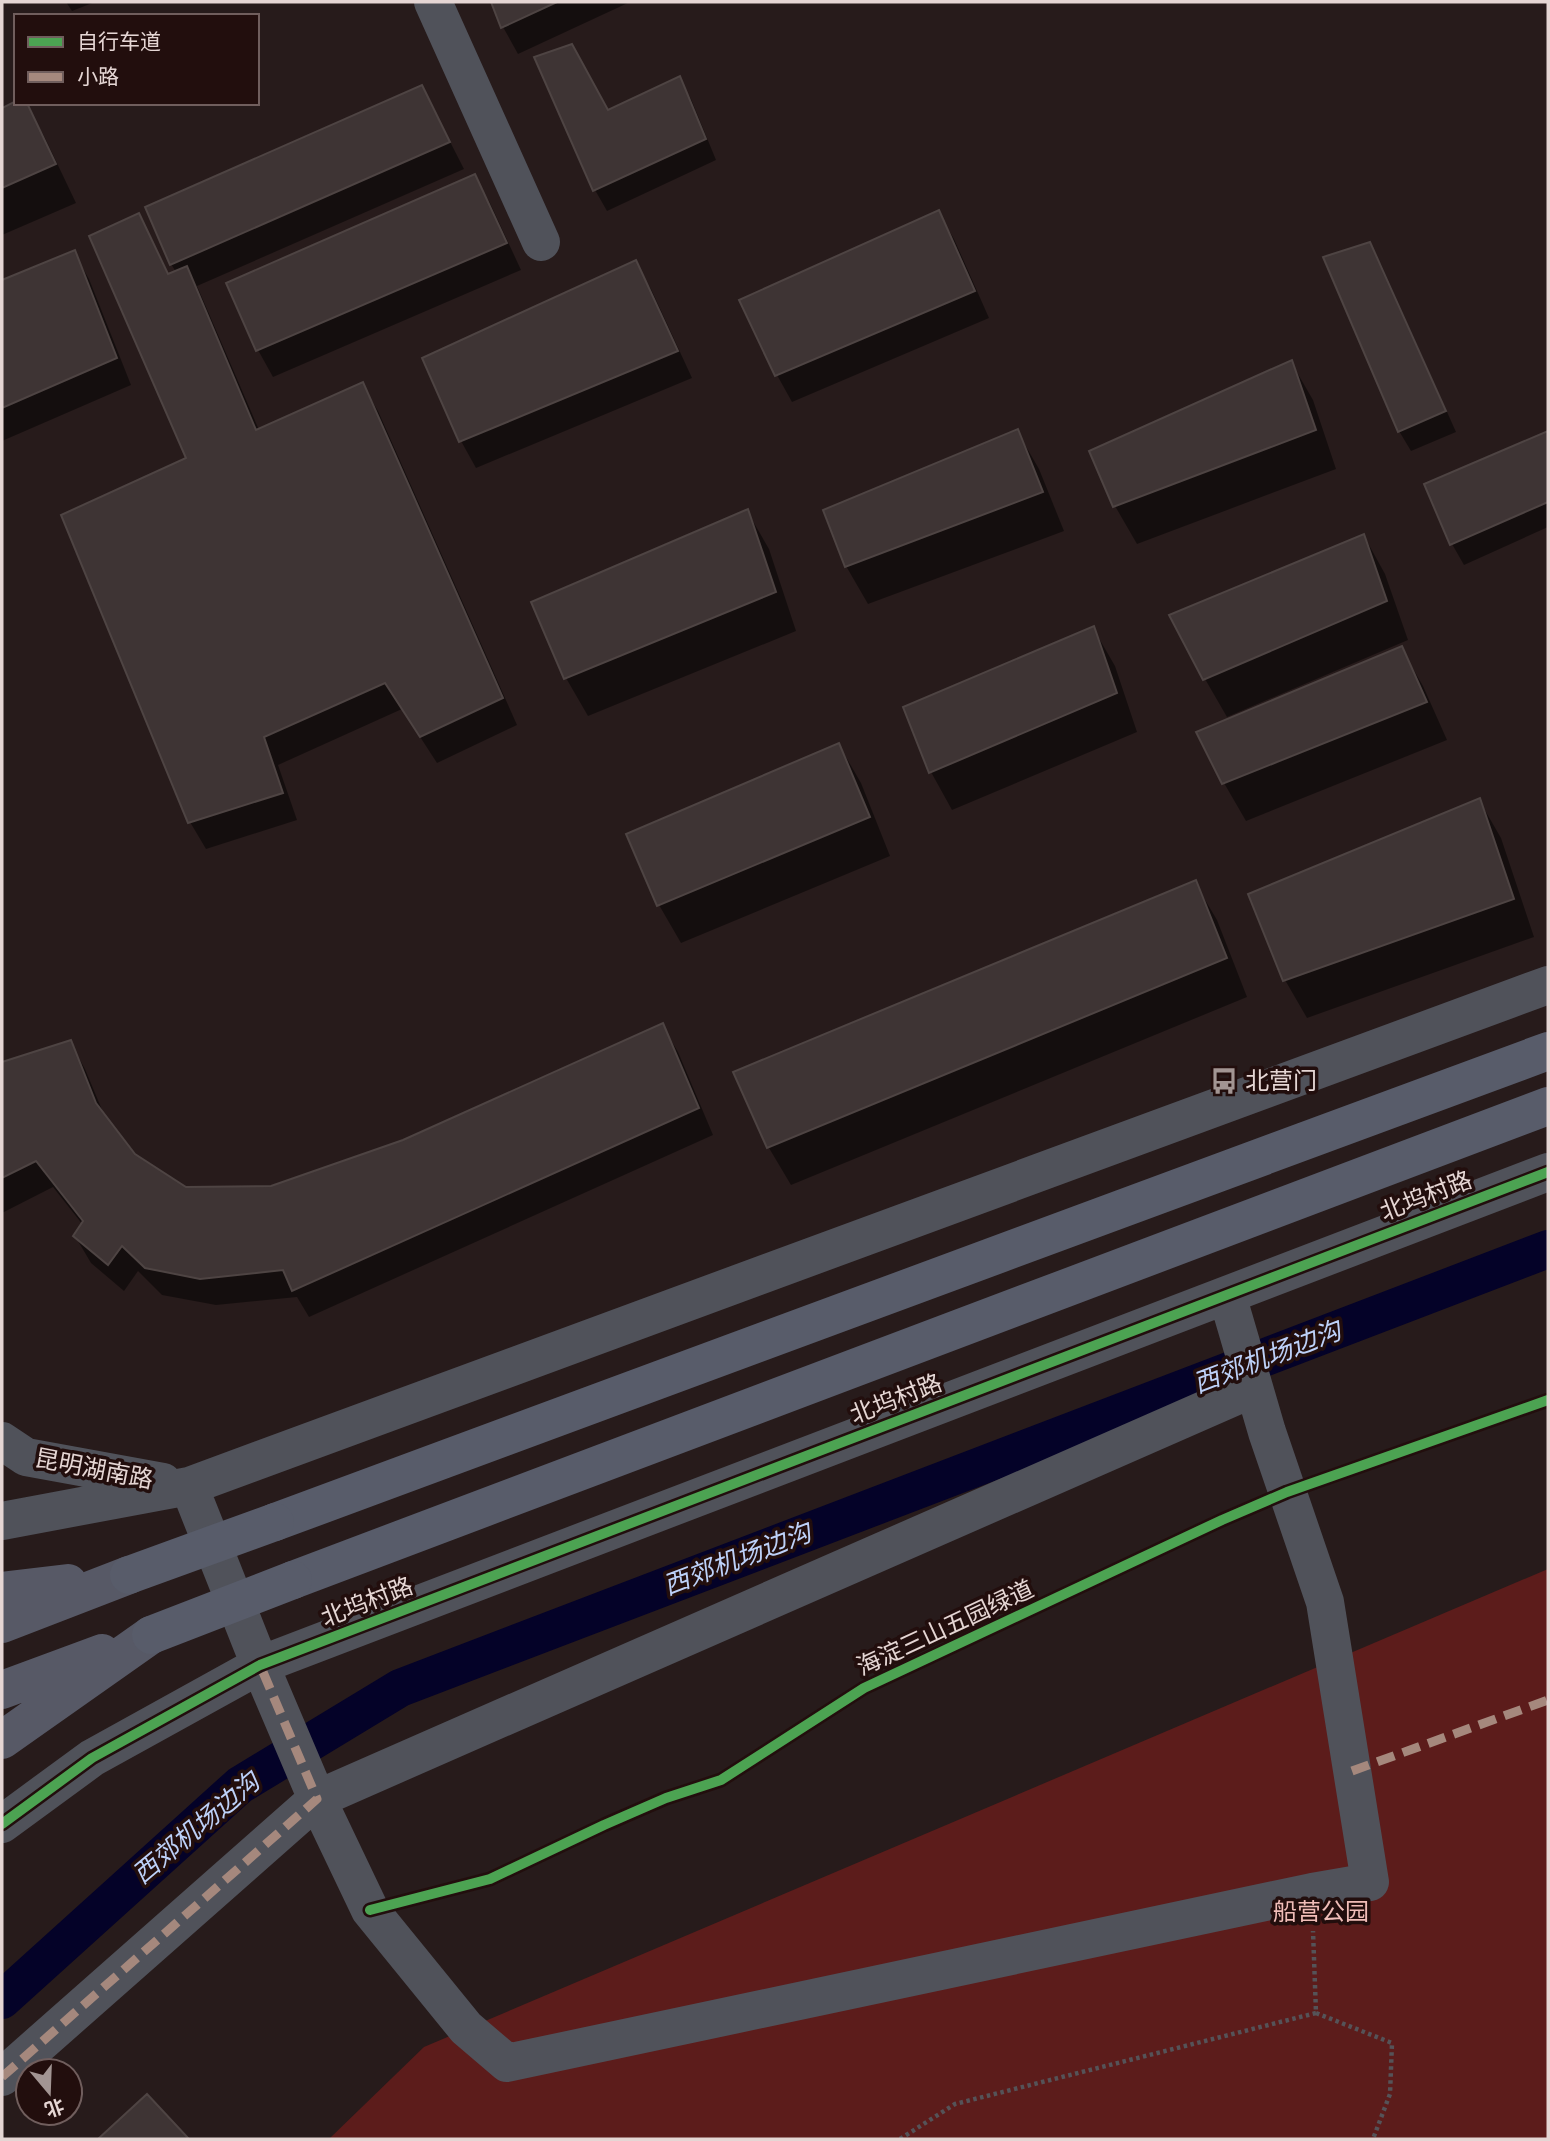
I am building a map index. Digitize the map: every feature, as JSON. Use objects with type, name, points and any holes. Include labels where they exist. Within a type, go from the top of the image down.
[{"type":"highway","points":[[2,1591],[129,1575]]},
{"type":"highway","points":[[2,1624],[129,1575]]},
{"type":"highway","points":[[2,1690],[151,1635]]},
{"type":"highway","points":[[2,1740],[151,1635]]},
{"type":"main road","points":[[129,1575],[1548,1051]]},
{"type":"main road","name":"北坞村路","points":[[151,1635],[1548,1106]]},
{"type":"street","points":[[433,2],[541,242]]},
{"type":"street","points":[[2,1521],[189,1486],[1548,985]]},
{"type":"street","name":"北坞村路","points":[[2,1824],[92,1758],[260,1665],[1548,1172]]},
{"type":"street","points":[[189,1486],[303,1767],[370,1910],[466,2028],[507,2063],[1312,1892],[1370,1882],[1325,1602],[1250,1374],[1227,1295]]},
{"type":"street","points":[[2,2077],[303,1767],[1250,1374]]},
{"type":"street","name":"昆明湖南路","points":[[2,1441],[26,1457],[189,1486]]},
{"type":"path","points":[[1312,1892],[1315,2014]]},
{"type":"path","points":[[900,2139],[955,2104],[1315,2014],[1392,2043],[1390,2094],[1373,2139]]},
{"type":"green space","name":"船营公园","points":[[1548,1569],[1548,2139],[329,2139],[424,2047]]},
{"type":"building","points":[[491,2],[557,2],[501,28]]},
{"type":"building","points":[[572,44],[608,110],[680,76],[706,139],[593,191],[534,57]]},
{"type":"building","points":[[422,85],[450,142],[170,265],[145,207]]},
{"type":"building","points":[[14,102],[14,105],[28,105],[56,164],[2,188],[2,108]]},
{"type":"building","points":[[475,174],[507,243],[256,351],[226,283]]},
{"type":"building","points":[[939,210],[975,291],[775,376],[739,300]]},
{"type":"building","points":[[139,213],[168,274],[187,266],[256,430],[363,382],[503,698],[420,737],[385,683],[264,737],[283,793],[188,823],[61,515],[186,458],[89,236]]},
{"type":"building","points":[[1370,242],[1446,411],[1398,432],[1323,257]]},
{"type":"building","points":[[75,250],[117,358],[2,408],[2,280]]},
{"type":"building","points":[[636,260],[678,351],[459,442],[422,358]]},
{"type":"building","points":[[1292,360],[1316,430],[1113,507],[1089,451]]},
{"type":"building","points":[[1018,429],[1043,492],[845,567],[823,510]]},
{"type":"building","points":[[1548,431],[1548,502],[1450,545],[1424,484]]},
{"type":"building","points":[[748,509],[776,592],[564,679],[531,602]]},
{"type":"building","points":[[1364,534],[1387,601],[1203,680],[1169,615]]},
{"type":"building","points":[[1094,626],[1117,693],[929,773],[903,707]]},
{"type":"building","points":[[1402,646],[1427,702],[1222,784],[1196,732]]},
{"type":"building","points":[[839,743],[870,817],[657,906],[626,834]]},
{"type":"building","points":[[1480,798],[1514,899],[1283,981],[1248,894]]},
{"type":"building","points":[[1196,880],[1227,958],[767,1148],[733,1072]]},
{"type":"building","points":[[663,1023],[699,1108],[292,1291],[283,1270],[200,1279],[145,1268],[122,1246],[108,1265],[73,1236],[83,1221],[36,1161],[2,1178],[2,1062],[71,1040],[96,1103],[135,1154],[186,1187],[271,1186],[403,1140]]},
{"type":"building","points":[[147,2094],[189,2139],[98,2139]]},
{"type":"waterway","name":"西郊机场边沟","points":[[2,2000],[240,1785],[400,1688],[1548,1249]]},
{"type":"marked path","points":[[2,2077],[317,1799],[260,1665]]},
{"type":"marked path","points":[[1352,1771],[1548,1700]]},
{"type":"cycle path","points":[[2,1824],[92,1758],[260,1665],[1548,1172]]},
{"type":"cycle path","name":"海淀三山五园绿道","points":[[370,1910],[490,1879],[666,1798],[721,1780],[864,1688],[1222,1520],[1287,1492],[1548,1400]]},
{"type":"place","name":"北营门","points":[[1224,1081]]}]
